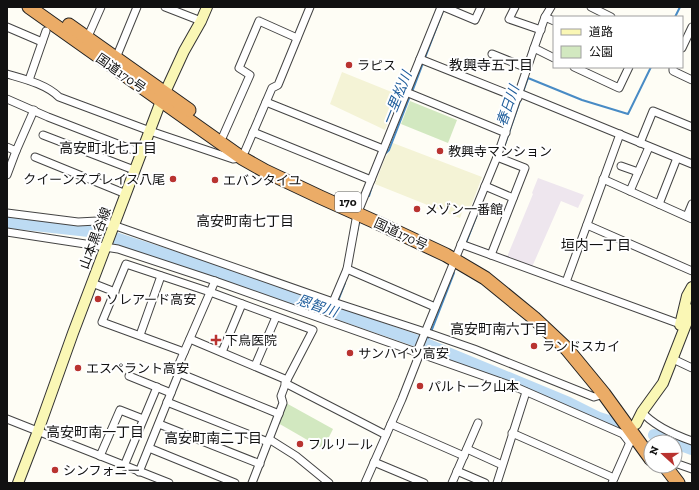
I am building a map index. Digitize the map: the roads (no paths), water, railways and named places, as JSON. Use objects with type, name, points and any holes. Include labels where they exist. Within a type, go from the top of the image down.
[{"type":"highway","name":"国道170号","points":[[29,7],[85,42],[243,154],[302,181],[359,211],[383,217],[458,253],[488,272],[539,312],[572,345],[609,389],[643,436]]},
{"type":"highway","name":"国道170号","points":[[43,7],[85,42],[116,58],[164,97],[223,136],[243,154]]},
{"type":"highway","name":"国道170号","points":[[458,253],[484,278],[534,318],[566,349],[604,394],[617,412],[635,425],[643,442]]},
{"type":"highway","points":[[662,474],[669,483]]},
{"type":"highway","points":[[671,474],[678,483]]},
{"type":"main road","name":"山本黒谷線","points":[[18,483],[141,152],[184,51],[207,7]]},
{"type":"main road","points":[[686,323],[687,296],[692,287]]},
{"type":"main road","points":[[635,425],[664,384],[692,309]]},
{"type":"street","points":[[85,42],[101,7]]},
{"type":"street","points":[[116,58],[137,7]]},
{"type":"street","points":[[165,7],[185,11],[201,21]]},
{"type":"street","points":[[7,74],[29,80],[54,91],[59,97],[150,131],[233,159],[243,154],[272,88],[278,85],[310,7]]},
{"type":"street","points":[[336,303],[349,270],[359,211],[383,149],[409,93],[444,7],[475,20],[481,7]]},
{"type":"street","points":[[514,7],[509,19],[541,30]]},
{"type":"street","points":[[365,483],[391,424],[418,352],[427,333],[435,307],[497,157],[521,95],[527,68],[534,48],[551,7]]},
{"type":"street","points":[[591,7],[609,16]]},
{"type":"street","points":[[546,17],[553,20]]},
{"type":"street","points":[[223,136],[250,74],[239,68],[259,21],[297,38]]},
{"type":"street","points":[[7,27],[42,42]]},
{"type":"street","points":[[683,46],[692,27]]},
{"type":"street","points":[[29,80],[46,31]]},
{"type":"street","points":[[534,48],[553,58]]},
{"type":"street","points":[[492,54],[527,68]]},
{"type":"street","points":[[423,60],[521,95],[692,164]]},
{"type":"street","points":[[576,68],[619,88],[629,68]]},
{"type":"street","points":[[673,68],[673,71],[692,80]]},
{"type":"street","points":[[409,93],[506,133]]},
{"type":"street","points":[[7,99],[141,152]]},
{"type":"street","points":[[266,102],[383,149]]},
{"type":"street","points":[[7,175],[34,110]]},
{"type":"street","points":[[640,143],[653,111],[692,127]]},
{"type":"street","points":[[253,132],[371,180]]},
{"type":"street","points":[[566,282],[620,134]]},
{"type":"street","points":[[43,135],[134,170]]},
{"type":"street","points":[[7,147],[16,151]]},
{"type":"street","points":[[630,191],[649,147]]},
{"type":"street","points":[[35,157],[126,194]]},
{"type":"street","points":[[491,255],[525,168],[497,157]]},
{"type":"street","points":[[659,204],[678,158]]},
{"type":"street","points":[[621,166],[638,172]]},
{"type":"street","points":[[603,178],[689,218],[692,204]]},
{"type":"street","points":[[485,186],[513,198]]},
{"type":"street","points":[[7,213],[78,222],[97,221],[474,349],[594,396],[604,394]]},
{"type":"street","points":[[587,225],[692,271]]},
{"type":"street","points":[[7,232],[106,245],[215,281],[418,352],[526,392],[623,434],[635,425],[648,419],[681,437],[692,441]]},
{"type":"street","points":[[458,253],[491,255],[686,323]]},
{"type":"street","points":[[184,352],[102,322],[126,264],[210,292],[313,330],[286,382],[281,396],[283,403],[252,483]]},
{"type":"street","points":[[349,270],[435,307]]},
{"type":"street","points":[[140,335],[161,276]]},
{"type":"street","points":[[139,472],[179,372],[178,366],[215,281]]},
{"type":"street","points":[[92,283],[115,292]]},
{"type":"street","points":[[222,352],[242,304]]},
{"type":"street","points":[[255,366],[276,317]]},
{"type":"street","points":[[190,338],[255,366],[386,435]]},
{"type":"street","points":[[673,358],[692,368]]},
{"type":"street","points":[[179,372],[279,414]]},
{"type":"street","points":[[129,376],[171,393]]},
{"type":"street","points":[[124,466],[156,387]]},
{"type":"street","points":[[497,483],[526,392]]},
{"type":"street","points":[[167,402],[268,441],[296,456],[329,483]]},
{"type":"street","points":[[100,456],[120,410],[143,419]]},
{"type":"street","points":[[7,419],[139,472],[160,482],[169,483]]},
{"type":"street","points":[[452,483],[478,423]]},
{"type":"street","points":[[159,424],[260,464]]},
{"type":"street","points":[[391,424],[465,453],[500,464]]},
{"type":"street","points":[[512,433],[613,480],[635,425]]},
{"type":"street","points":[[149,448],[235,483]]},
{"type":"street","points":[[374,462],[424,483]]},
{"type":"street","points":[[457,471],[485,483]]},
{"type":"waterway","name":"春日川","points":[[676,16],[680,7]]},
{"type":"waterway","name":"一里松川","points":[[412,92],[444,8]]},
{"type":"waterway","name":"春日川","points":[[523,92],[528,78],[582,100],[628,114],[651,68]]},
{"type":"waterway","name":"一里松川","points":[[384,155],[389,150],[410,96]]},
{"type":"waterway","name":"春日川","points":[[503,150],[521,98]]},
{"type":"waterway","name":"一里松川","points":[[369,196],[372,186]]},
{"type":"waterway","name":"春日川","points":[[466,243],[480,207]]},
{"type":"waterway","name":"恩智川","points":[[7,222],[89,231],[201,266],[426,344],[569,403],[599,418],[618,424]]},
{"type":"waterway","name":"一里松川","points":[[356,236],[359,222]]},
{"type":"waterway","name":"春日川","points":[[431,332],[454,273]]},
{"type":"waterway","name":"一里松川","points":[[338,301],[345,283]]},
{"type":"waterway","name":"一里松川","points":[[334,312],[336,305]]},
{"type":"waterway","name":"春日川","points":[[426,344],[429,336]]},
{"type":"waterway","name":"恩智川","points":[[683,446],[692,449]]},
{"type":"place","name":"ラピス","points":[[349,65]]},
{"type":"place","name":"教興寺マンション","points":[[440,151]]},
{"type":"place","name":"クイーンズプレイス八尾","points":[[173,179]]},
{"type":"place","name":"エバンタイユ","points":[[215,180]]},
{"type":"place","name":"メゾン一番館","points":[[417,209]]},
{"type":"place","name":"ソレアード高安","points":[[98,299]]},
{"type":"place","name":"下鳥医院","points":[[216,340]]},
{"type":"place","name":"ランドスカイ","points":[[534,346]]},
{"type":"place","name":"サンハイツ高安","points":[[350,353]]},
{"type":"place","name":"エスペラント高安","points":[[78,368]]},
{"type":"place","name":"パルトーク山本","points":[[420,386]]},
{"type":"place","name":"フルリール","points":[[300,444]]},
{"type":"place","name":"シンフォニー","points":[[55,470]]},
{"type":"district","name":"教興寺五丁目","points":[[491,65]]},
{"type":"district","name":"高安町北七丁目","points":[[108,148]]},
{"type":"district","name":"高安町南七丁目","points":[[245,221]]},
{"type":"district","name":"垣内一丁目","points":[[596,245]]},
{"type":"district","name":"高安町南六丁目","points":[[499,329]]},
{"type":"district","name":"高安町南一丁目","points":[[95,432]]},
{"type":"district","name":"高安町南二丁目","points":[[213,438]]}]
